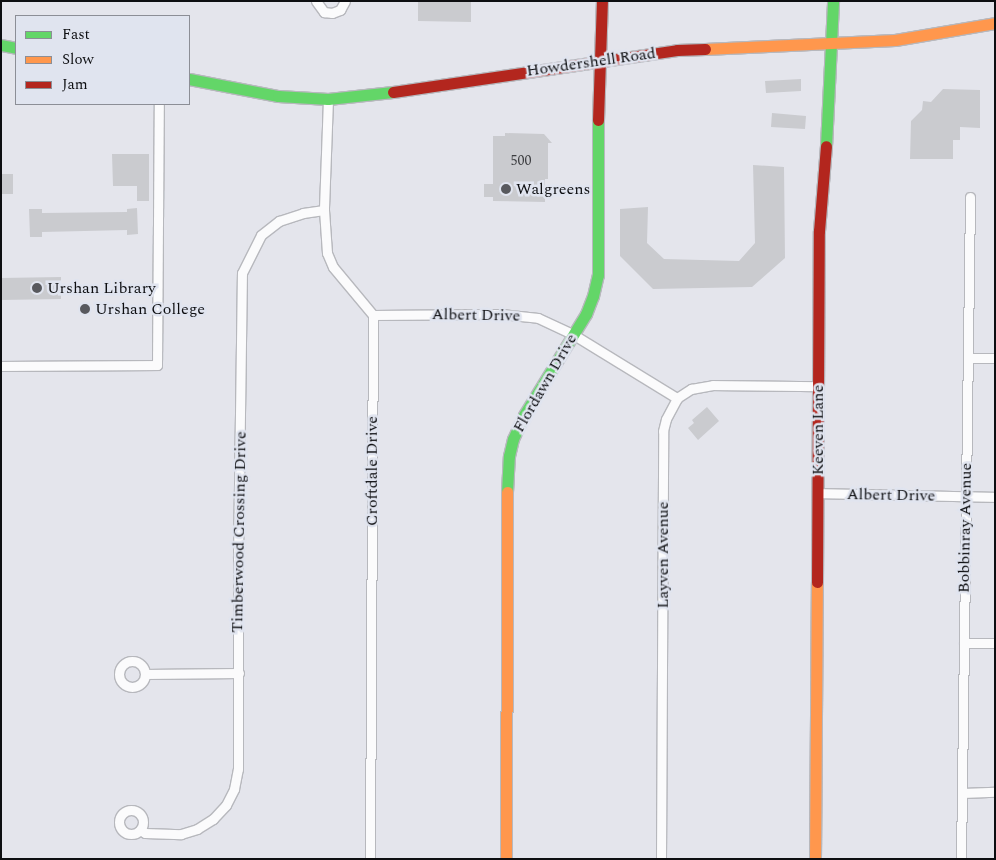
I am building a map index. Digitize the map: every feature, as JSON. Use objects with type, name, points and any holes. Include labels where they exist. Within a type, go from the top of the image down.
[{"type":"street","points":[[316,1],[324,12],[332,14],[340,10],[345,1]]},
{"type":"street","name":"Flordawn Drive","points":[[506,859],[507,476],[509,456],[513,439],[524,415],[574,335],[593,296],[598,275],[598,92],[601,60],[602,1]]},
{"type":"street","name":"Keeven Lane","points":[[815,859],[819,230],[832,43],[833,1]]},
{"type":"street","name":"Howdershell Road","points":[[190,79],[278,96],[328,99],[405,91],[677,50],[895,40],[995,23]]},
{"type":"street","points":[[1,45],[15,48]]},
{"type":"street","points":[[328,99],[324,210],[327,252],[333,267],[373,315]]},
{"type":"street","points":[[1,366],[157,365],[159,105]]},
{"type":"street","name":"Bobbinray Avenue","points":[[961,859],[970,197]]},
{"type":"street","name":"Timberwood Crossing Drive","points":[[140,830],[146,833],[181,834],[197,829],[213,819],[226,805],[234,789],[238,769],[238,557],[242,273],[261,235],[279,221],[303,213],[324,210]]},
{"type":"street","name":"Albert Drive","points":[[373,315],[521,315],[538,318],[574,335],[677,398]]},
{"type":"street","name":"Croftdale Drive","points":[[370,859],[373,315]]},
{"type":"street","points":[[968,358],[995,358]]},
{"type":"street","points":[[677,398],[691,389],[713,385],[817,386]]},
{"type":"street","name":"Layven Avenue","points":[[661,859],[663,431],[668,414],[677,398]]},
{"type":"street","name":"Albert Drive","points":[[818,493],[995,497]]},
{"type":"street","points":[[964,643],[995,643]]},
{"type":"street","points":[[145,674],[239,672]]},
{"type":"street","points":[[962,793],[995,792]]},
{"type":"building","points":[[418,1],[471,1],[471,22],[418,21]]},
{"type":"building","points":[[801,79],[801,91],[766,93],[765,81]]},
{"type":"building","points":[[943,89],[980,90],[980,128],[960,127],[960,140],[953,140],[953,159],[910,159],[911,121],[922,110],[923,101],[931,102]]},
{"type":"building","points":[[772,113],[806,116],[805,129],[771,127]]},
{"type":"building","name":"Walgreens","points":[[505,133],[544,134],[552,143],[548,143],[548,179],[545,179],[545,202],[493,201],[493,197],[484,197],[484,184],[493,184],[493,136],[505,136]]},
{"type":"building","points":[[112,154],[149,154],[149,201],[137,201],[137,186],[113,186]]},
{"type":"building","points":[[753,165],[784,167],[785,258],[752,287],[653,289],[620,256],[620,209],[648,207],[647,243],[664,259],[739,261],[755,243]]},
{"type":"building","points":[[1,174],[13,174],[13,194],[1,194]]},
{"type":"building","points":[[137,208],[138,234],[127,235],[127,230],[42,232],[42,237],[30,237],[29,209],[42,209],[42,213],[127,212],[127,209]]},
{"type":"building","name":"Urshan Library","points":[[61,277],[61,299],[1,300],[1,278]]},
{"type":"building","points":[[707,407],[719,421],[698,440],[688,428],[694,423],[692,420]]},
{"type":"traffic: fast","points":[[826,146],[833,1]]},
{"type":"traffic: fast","points":[[1,45],[15,48]]},
{"type":"traffic: fast","points":[[190,79],[278,96],[328,99],[393,92]]},
{"type":"traffic: fast","points":[[507,492],[509,456],[513,439],[524,415],[586,314],[593,296],[598,275],[598,120]]},
{"type":"traffic: slow","points":[[705,49],[895,40],[995,23]]},
{"type":"traffic: slow","points":[[506,859],[507,492]]},
{"type":"traffic: slow","points":[[815,859],[817,582]]},
{"type":"traffic: jam","points":[[598,120],[602,1]]},
{"type":"traffic: jam","points":[[393,92],[677,50],[705,49]]},
{"type":"traffic: jam","points":[[817,582],[819,231],[826,146]]},
{"type":"place","name":"Walgreens","points":[[506,189]]},
{"type":"place","name":"Urshan Library","points":[[37,288]]},
{"type":"place","name":"Urshan College","points":[[85,309]]}]
